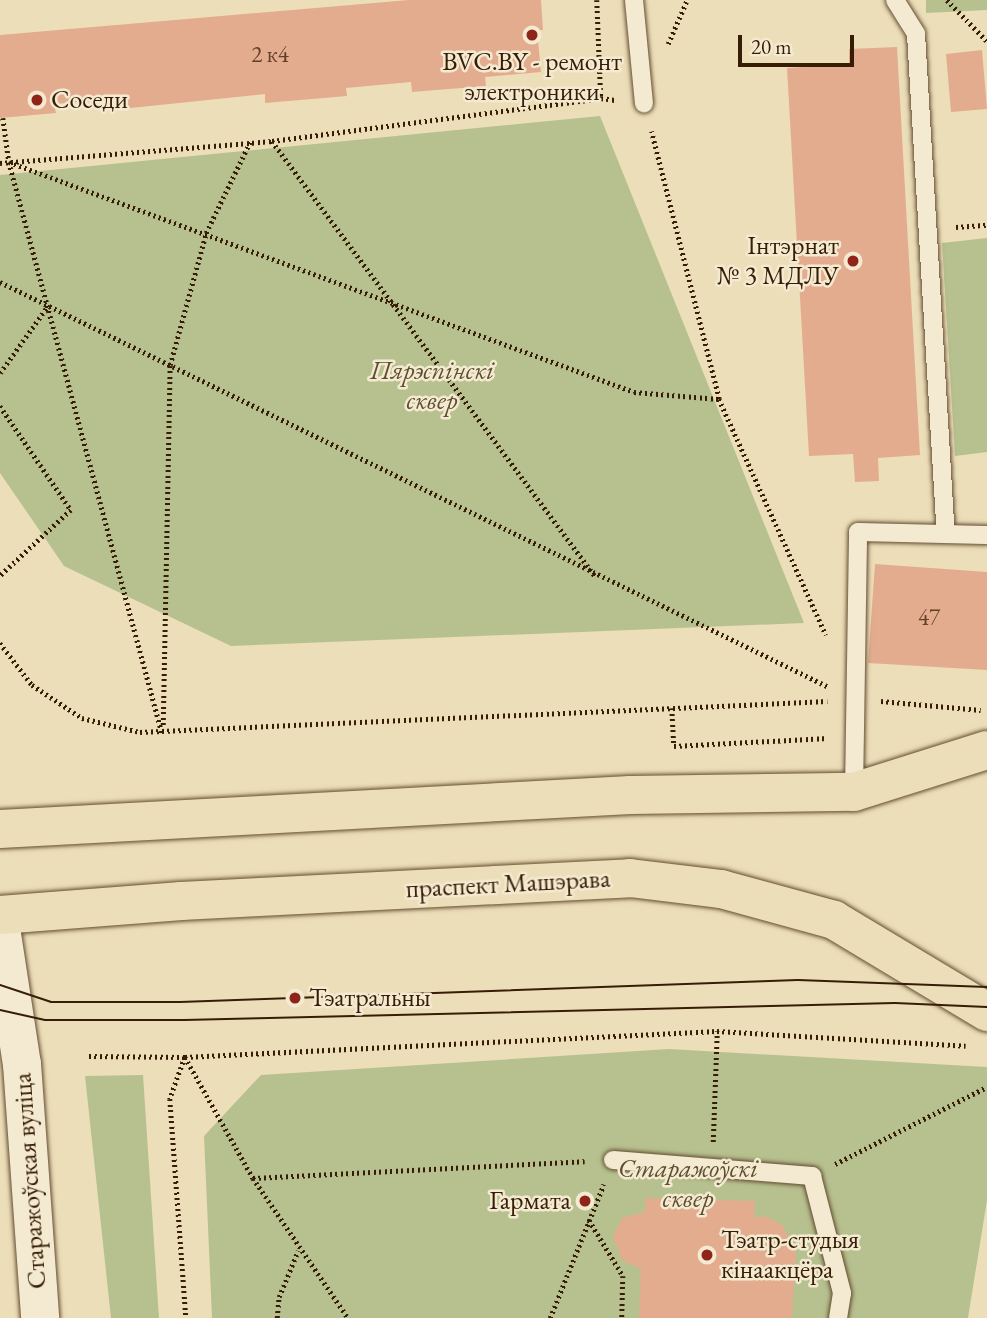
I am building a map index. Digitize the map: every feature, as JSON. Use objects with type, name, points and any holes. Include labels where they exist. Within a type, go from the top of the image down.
[{"type":"main road","points":[[0,829],[630,794],[854,792],[987,750]]},
{"type":"main road","name":"праспект Машэрава","points":[[0,918],[181,901],[630,878],[721,889],[834,920],[983,1030]]},
{"type":"main road","name":"Старажоўская вуліца","points":[[0,918],[22,1064],[40,1318]]},
{"type":"lane","points":[[635,0],[643,104]]},
{"type":"lane","points":[[895,0],[916,34],[946,533]]},
{"type":"lane","points":[[854,792],[858,533],[987,535]]},
{"type":"lane","points":[[613,1160],[812,1176],[842,1293],[838,1318]]},
{"type":"path","points":[[597,0],[601,98]]},
{"type":"path","points":[[687,0],[643,104],[719,399],[855,699]]},
{"type":"path","points":[[947,0],[987,41]]},
{"type":"path","points":[[0,163],[272,141],[601,98],[643,104]]},
{"type":"path","points":[[3,118],[9,162],[162,733]]},
{"type":"path","points":[[272,141],[596,577]]},
{"type":"path","points":[[162,733],[170,365],[206,233],[250,142]]},
{"type":"path","points":[[9,162],[387,298],[634,392],[719,399]]},
{"type":"path","points":[[0,282],[596,577],[855,699]]},
{"type":"path","points":[[0,373],[47,307]]},
{"type":"path","points":[[0,406],[71,510],[0,576]]},
{"type":"path","points":[[0,643],[32,685],[82,718],[140,732],[855,699],[987,710]]},
{"type":"path","points":[[673,708],[674,746],[855,736]]},
{"type":"path","points":[[89,1056],[185,1057],[717,1031],[983,1030]]},
{"type":"path","points":[[713,1137],[717,1031]]},
{"type":"path","points":[[185,1057],[253,1178],[299,1250],[348,1318]]},
{"type":"path","points":[[185,1057],[170,1099],[186,1318]]},
{"type":"path","points":[[812,1176],[987,1087]]},
{"type":"path","points":[[253,1178],[613,1160],[550,1318]]},
{"type":"path","points":[[589,1220],[623,1276],[621,1318]]},
{"type":"path","points":[[277,1318],[279,1297],[299,1250]]},
{"type":"green space","points":[[926,0],[987,0],[987,10],[926,13]]},
{"type":"green space","name":"Пярэспінскі сквер","points":[[600,116],[804,623],[231,646],[64,566],[0,473],[0,175]]},
{"type":"green space","points":[[987,238],[987,452],[955,456],[942,243]]},
{"type":"green space","name":"Старажоўскі сквер","points":[[669,1049],[987,1067],[987,1200],[968,1318],[212,1318],[204,1136],[261,1075]]},
{"type":"green space","points":[[143,1075],[159,1318],[111,1318],[85,1076]]},
{"type":"building","points":[[409,0],[541,0],[543,30],[537,30],[541,72],[485,77],[486,86],[412,92],[411,82],[346,88],[347,96],[265,103],[265,94],[121,109],[120,99],[54,104],[56,113],[0,118],[0,35]]},
{"type":"building","name":"Інтэрнат № 3 МДЛУ","points":[[897,47],[920,455],[878,458],[879,481],[855,482],[853,454],[809,456],[787,68],[849,64],[849,49]]},
{"type":"building","points":[[982,50],[987,109],[951,112],[946,54]]},
{"type":"building","points":[[875,564],[987,572],[987,670],[868,663]]},
{"type":"building","name":"Тэатр-студыя кінаакцёра","points":[[645,1198],[755,1201],[754,1217],[768,1217],[783,1226],[792,1247],[796,1247],[792,1318],[639,1318],[641,1269],[622,1260],[613,1237],[622,1218],[645,1212]]},
{"type":"tram line","points":[[0,985],[51,1002],[180,1002],[798,980],[987,987]]},
{"type":"tram line","points":[[0,1010],[45,1020],[184,1020],[895,1003],[987,1007]]},
{"type":"place","name":"BVC.BY - ремонт электроники","points":[[532,35]]},
{"type":"place","name":"Соседи","points":[[37,100]]},
{"type":"place","name":"Інтэрнат № 3 МДЛУ","points":[[853,261]]},
{"type":"place","name":"Тэатральны","points":[[295,998]]},
{"type":"place","name":"Гармата","points":[[585,1201]]},
{"type":"place","name":"Тэатр-студыя кінаакцёра","points":[[707,1255]]}]
